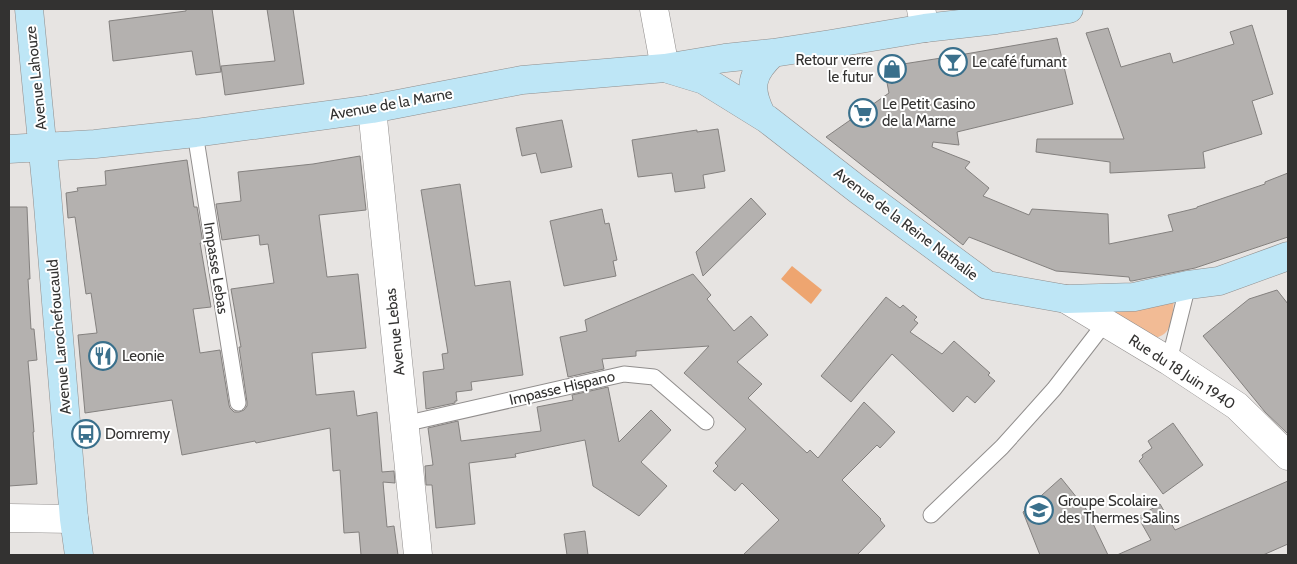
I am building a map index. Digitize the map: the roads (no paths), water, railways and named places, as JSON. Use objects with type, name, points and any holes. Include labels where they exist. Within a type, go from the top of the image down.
[{"type":"main road","name":"Avenue Lahouze","points":[[29,9],[42,148]]},
{"type":"main road","name":"Avenue de la Marne","points":[[9,149],[95,144],[195,133],[372,109],[522,80],[665,68],[725,58],[773,53],[864,39],[923,18],[996,20],[1069,9]]},
{"type":"main road","points":[[761,114],[752,90],[758,70],[773,53]]},
{"type":"main road","name":"Avenue de la Reine Nathalie","points":[[665,68],[704,80],[761,114],[857,190],[987,285],[1066,299],[1134,297],[1188,285],[1219,281],[1288,256]]},
{"type":"main road","name":"Avenue Larochefoucauld","points":[[42,148],[74,518],[79,555]]},
{"type":"street","points":[[654,9],[665,68]]},
{"type":"street","name":"Avenue Lebas","points":[[372,109],[418,555]]},
{"type":"street","name":"Rue du 18 Juin 1940","points":[[1066,299],[1237,406],[1288,456]]},
{"type":"street","points":[[9,518],[74,518]]},
{"type":"lane","name":"Impasse Lebas","points":[[195,133],[238,403]]},
{"type":"lane","points":[[1169,362],[1188,285]]},
{"type":"lane","points":[[931,515],[1002,447],[1054,389],[1105,323]]},
{"type":"lane","name":"Impasse Hispano","points":[[404,424],[624,374],[654,377],[706,422]]},
{"type":"place","name":"Le café fumant","points":[[953,62]]},
{"type":"place","name":"Retour verre le futur","points":[[892,69]]},
{"type":"place","name":"Le Petit Casino de la Marne","points":[[863,113]]},
{"type":"place","name":"Leonie","points":[[103,356]]},
{"type":"place","name":"Domremy","points":[[86,434]]},
{"type":"place","name":"Groupe Scolaire des Thermes Salins","points":[[1039,510]]}]
